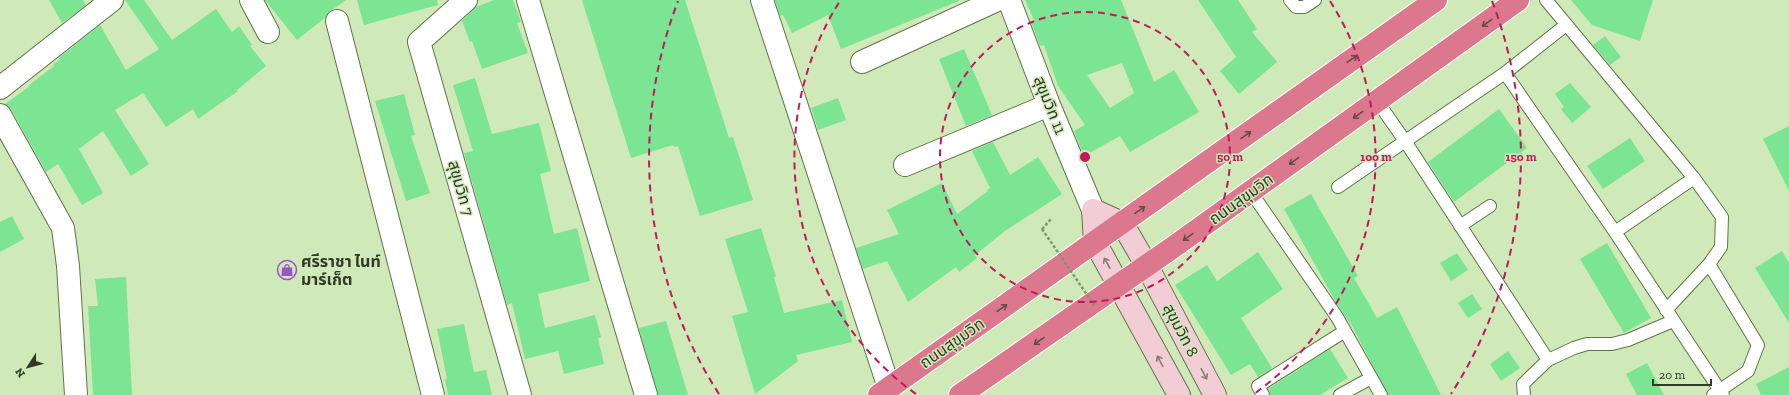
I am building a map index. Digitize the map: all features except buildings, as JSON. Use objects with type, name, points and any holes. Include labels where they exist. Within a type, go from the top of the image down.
[{"type":"highway","name":"ถนนสุขุมวิท","points":[[960,395],[1147,266],[1518,0]]},
{"type":"highway","name":"ถนนสุขุมวิท","points":[[884,392],[1430,2]]},
{"type":"main road","points":[[1093,210],[1122,223],[1147,266]]},
{"type":"main road","name":"สุขุมวิท 11","points":[[1093,210],[1095,242],[1119,285]]},
{"type":"main road","name":"สุขุมวิท 8","points":[[1147,266],[1215,395]]},
{"type":"main road","name":"สุขุมวิท 8","points":[[1119,285],[1179,395]]},
{"type":"street","points":[[0,88],[112,0]]},
{"type":"street","points":[[251,0],[268,32]]},
{"type":"street","name":"สุขุมวิท 7","points":[[466,0],[419,42],[520,395]]},
{"type":"street","points":[[528,0],[646,395]]},
{"type":"street","points":[[762,0],[884,392]]},
{"type":"street","points":[[862,62],[997,0]]},
{"type":"street","name":"สุขุมวิท 11","points":[[1009,0],[1049,105],[1093,210]]},
{"type":"street","points":[[337,21],[433,395]]},
{"type":"street","points":[[905,165],[1049,105]]},
{"type":"street","points":[[0,115],[63,228],[68,266],[76,395]]},
{"type":"lane","points":[[1290,0],[1296,7],[1304,7],[1315,0]]},
{"type":"lane","points":[[1546,0],[1694,178],[1722,217],[1721,247],[1709,264],[1666,310]]},
{"type":"lane","points":[[1338,187],[1504,73],[1566,25]]},
{"type":"lane","points":[[1504,73],[1615,232],[1719,394],[1748,371],[1758,345],[1709,264]]},
{"type":"lane","points":[[1377,101],[1405,141],[1548,360]]},
{"type":"lane","points":[[1615,232],[1694,178]]},
{"type":"lane","points":[[1251,192],[1346,331],[1381,395]]},
{"type":"lane","points":[[1460,226],[1490,206]]},
{"type":"lane","points":[[1524,395],[1524,384],[1548,360],[1574,348],[1587,344],[1612,344],[1628,340],[1673,321]]},
{"type":"lane","points":[[1263,395],[1258,386],[1346,331]]},
{"type":"lane","points":[[1340,395],[1371,378]]},
{"type":"path","points":[[1052,218],[1042,230],[1094,305]]},
{"type":"place","name":"ศรีราชา ไนท์ มาร์เก็ต","points":[[287,270]]}]
